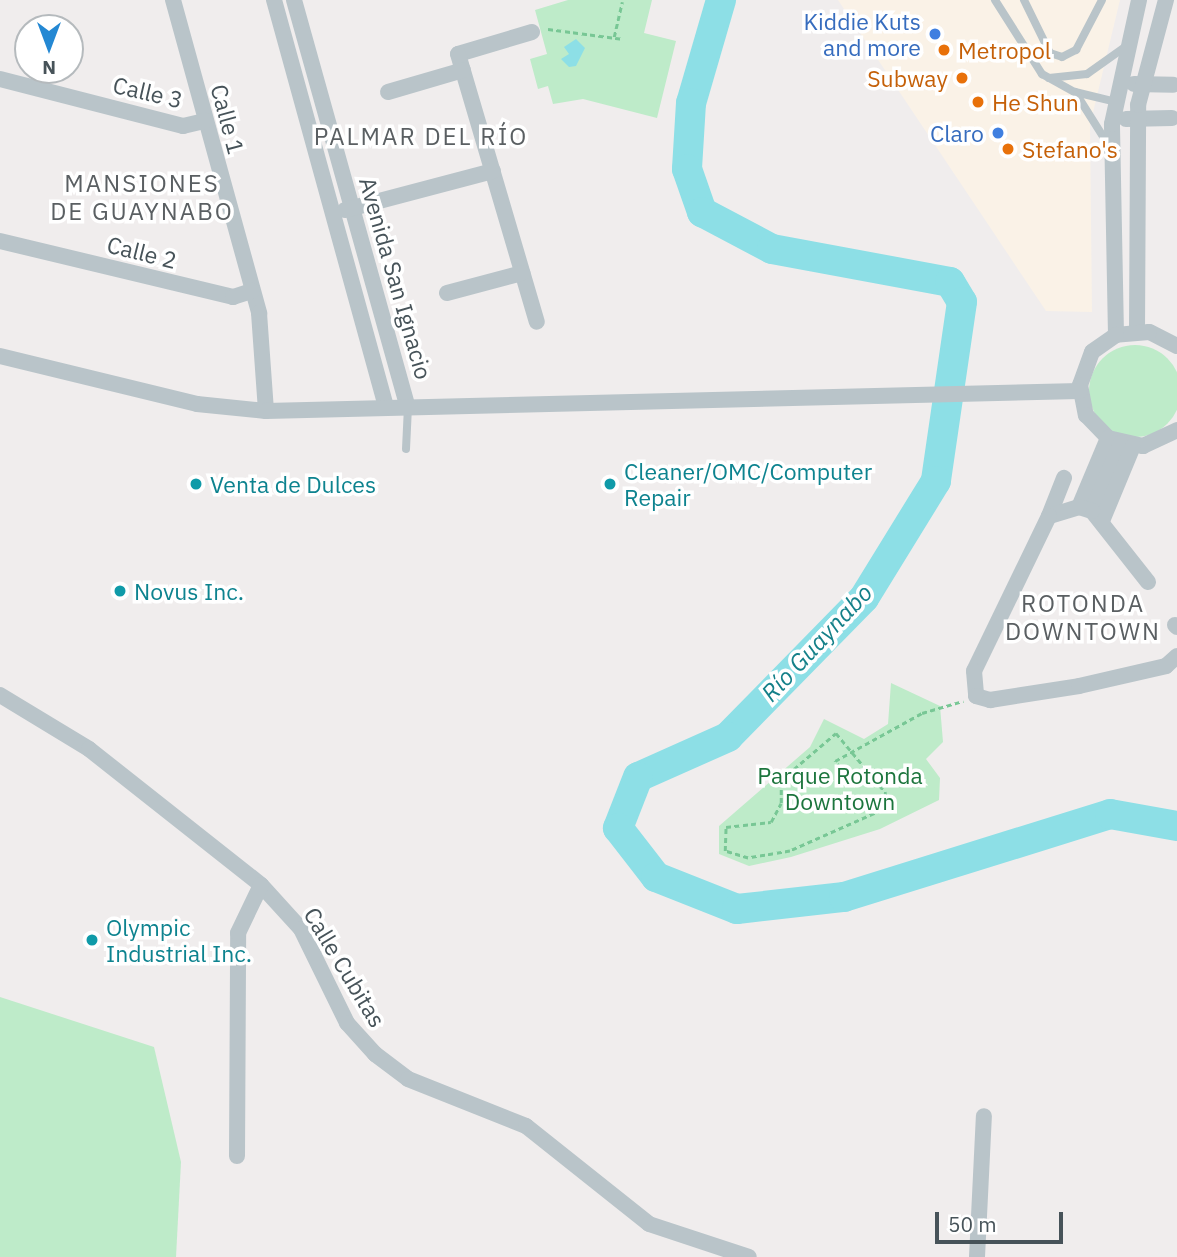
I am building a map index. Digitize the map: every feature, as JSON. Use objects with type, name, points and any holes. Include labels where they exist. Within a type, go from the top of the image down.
[{"type":"street","name":"Calle 1","points":[[173,0],[252,291],[266,411]]},
{"type":"street","name":"Avenida San Ignacio","points":[[274,0],[386,408]]},
{"type":"street","name":"Avenida San Ignacio","points":[[295,0],[408,407]]},
{"type":"street","points":[[1116,335],[1113,119],[1139,0]]},
{"type":"street","points":[[1137,331],[1137,120],[1141,84],[1166,0]]},
{"type":"street","points":[[532,32],[458,54],[537,322]]},
{"type":"street","points":[[388,92],[463,70]]},
{"type":"street","name":"Calle 3","points":[[0,79],[183,126],[205,121]]},
{"type":"street","points":[[1119,83],[1173,85]]},
{"type":"street","points":[[1113,119],[1172,118]]},
{"type":"street","points":[[333,213],[492,171]]},
{"type":"street","name":"Calle 2","points":[[0,241],[233,298],[252,291]]},
{"type":"street","points":[[447,293],[522,273]]},
{"type":"street","points":[[1177,346],[1137,331],[1116,335],[1085,363],[1080,391],[1086,415],[1121,442],[1173,434],[1177,452]]},
{"type":"street","points":[[0,356],[197,404],[266,411],[1080,391]]},
{"type":"street","points":[[1091,513],[1121,442]]},
{"type":"street","points":[[1091,513],[1121,442]]},
{"type":"street","points":[[1064,478],[1049,516],[974,671],[975,696],[990,700],[1079,686],[1166,666],[1177,656]]},
{"type":"street","points":[[1049,516],[1091,513]]},
{"type":"street","points":[[1091,513],[1148,582]]},
{"type":"street","name":"Calle Cubitas","points":[[0,695],[89,748],[261,885],[301,929],[347,1023],[375,1055],[408,1079],[526,1126],[649,1224],[749,1257]]},
{"type":"street","points":[[237,1156],[238,933],[261,885]]},
{"type":"street","points":[[977,1257],[984,1116]]},
{"type":"lane","points":[[995,0],[1049,78],[1075,92],[1116,102]]},
{"type":"lane","points":[[1023,1],[1051,53],[1062,57],[1076,50],[1102,0]]},
{"type":"lane","points":[[1049,78],[1087,74],[1128,45]]},
{"type":"lane","points":[[1075,92],[1113,153]]},
{"type":"lane","points":[[406,449],[408,407]]},
{"type":"path","points":[[614,37],[622,2]]},
{"type":"path","points":[[532,32],[565,27],[623,38]]},
{"type":"path","points":[[840,768],[835,761],[922,713],[975,696]]},
{"type":"path","points":[[836,733],[856,750],[886,793],[882,810],[790,851],[736,858],[725,851],[726,827],[771,822],[781,803],[781,780],[836,733]]},
{"type":"shaded area","points":[[838,0],[1120,0],[1090,125],[1092,312],[1046,311]]},
{"type":"green space","points":[[568,0],[652,0],[644,33],[676,41],[657,118],[583,99],[553,104],[548,86],[538,89],[530,59],[547,54],[535,10]]},
{"type":"green space","points":[[1135,345],[1161,353],[1173,365],[1181,391],[1173,417],[1161,429],[1135,437],[1109,429],[1097,417],[1089,391],[1097,365],[1109,353]]},
{"type":"green space","name":"Parque Rotonda Downtown","points":[[891,683],[940,706],[943,742],[926,759],[940,778],[939,800],[880,829],[791,857],[749,866],[719,854],[719,826],[810,747],[824,719],[864,739],[888,724]]},
{"type":"green space","points":[[0,997],[154,1047],[181,1162],[176,1257],[0,1257]]},
{"type":"water","points":[[576,39],[585,48],[576,66],[569,67],[561,59],[569,54],[564,47]]},
{"type":"waterway","name":"Río Guaynabo","points":[[721,0],[691,103],[687,169],[702,212],[772,249],[950,282],[962,302],[936,481],[864,598],[728,737],[638,777],[618,828],[656,877],[737,909],[844,897],[1110,814],[1177,826]]},
{"type":"place","name":"Kiddie Kuts and more","points":[[935,34]]},
{"type":"place","name":"Metropol","points":[[944,50]]},
{"type":"place","name":"Subway","points":[[962,78]]},
{"type":"place","name":"He Shun","points":[[978,102]]},
{"type":"place","name":"Claro","points":[[998,133]]},
{"type":"place","name":"Stefano's","points":[[1008,149]]},
{"type":"place","name":"Venta de Dulces","points":[[196,484]]},
{"type":"place","name":"Cleaner/OMC/Computer Repair","points":[[610,484]]},
{"type":"place","name":"Novus Inc.","points":[[120,591]]},
{"type":"place","name":"Olympic Industrial Inc.","points":[[92,940]]},
{"type":"district","name":"PALMAR DEL RÍO","points":[[421,137]]},
{"type":"district","name":"MANSIONES DE GUAYNABO","points":[[142,198]]},
{"type":"district","name":"ROTONDA DOWNTOWN","points":[[1083,618]]}]
